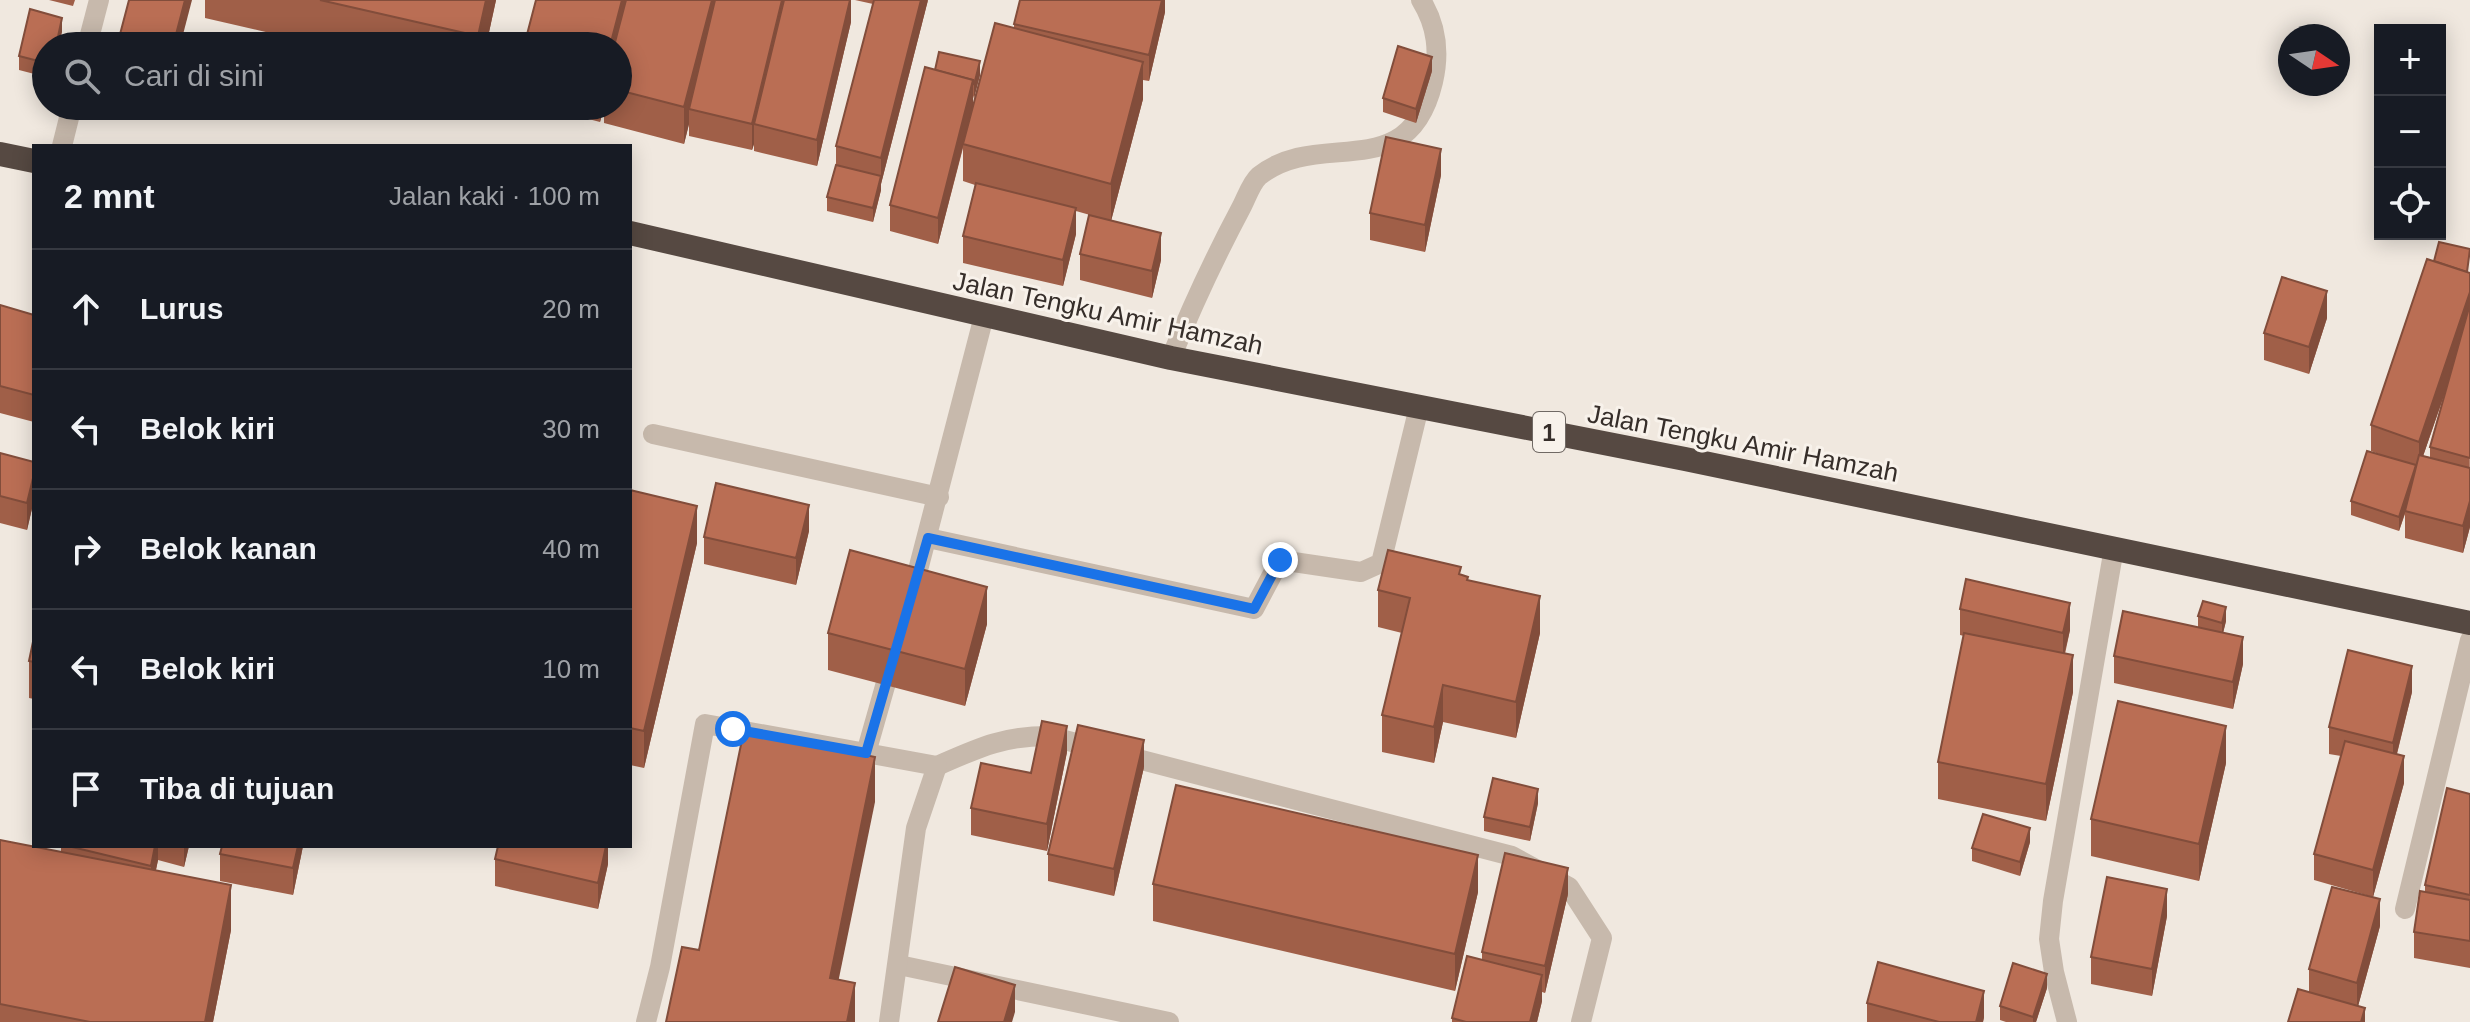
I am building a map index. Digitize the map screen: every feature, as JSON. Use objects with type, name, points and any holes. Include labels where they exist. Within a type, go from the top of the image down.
[{"type":"highway","points":[[0,154],[32,161]]},
{"type":"highway","name":"Jalan Tengku Amir Hamzah","points":[[632,233],[1171,358],[2470,623]]},
{"type":"street","points":[[91,32],[99,0]]},
{"type":"street","points":[[1171,358],[1206,274],[1257,177],[1304,157],[1389,144],[1415,127],[1428,103],[1436,66],[1437,35],[1421,0]]},
{"type":"street","points":[[62,144],[68,120]]},
{"type":"street","points":[[907,610],[984,316]]},
{"type":"street","points":[[928,538],[1254,609],[1280,560],[1361,572],[1381,563],[1419,407]]},
{"type":"street","points":[[653,434],[939,497]]},
{"type":"street","points":[[2067,1022],[2049,939],[2114,548]]},
{"type":"street","points":[[866,753],[899,639]]},
{"type":"street","points":[[2405,909],[2470,640]]},
{"type":"street","points":[[646,1022],[660,967],[705,724],[937,766],[989,744],[1018,736],[1049,736],[1512,856],[1569,887],[1602,938],[1581,1022]]},
{"type":"street","points":[[889,1022],[916,828],[937,766]]},
{"type":"street","points":[[899,965],[1169,1022]]},
{"type":"building","points":[[129,0],[185,0],[177,32],[121,32]]},
{"type":"building","points":[[320,0],[486,0],[479,32],[460,32]]},
{"type":"building","points":[[536,0],[622,0],[614,32],[528,32]]},
{"type":"building","points":[[626,0],[712,0],[684,107],[632,94],[632,32],[618,32]]},
{"type":"building","points":[[715,0],[782,0],[752,124],[689,109]]},
{"type":"building","points":[[784,0],[850,0],[817,140],[754,124]]},
{"type":"building","points":[[874,0],[921,0],[881,158],[836,146]]},
{"type":"building","points":[[1020,0],[1162,0],[1149,55],[1014,24]]},
{"type":"building","points":[[30,9],[62,18],[59,32],[32,32],[32,59],[19,56]]},
{"type":"building","points":[[995,23],[1143,62],[1111,184],[963,144]]},
{"type":"building","points":[[1398,46],[1432,57],[1416,109],[1383,98]]},
{"type":"building","points":[[939,52],[980,61],[974,85],[973,80],[935,70]]},
{"type":"building","points":[[925,67],[973,80],[938,218],[890,205]]},
{"type":"building","points":[[1386,137],[1441,149],[1425,225],[1370,213]]},
{"type":"building","points":[[836,165],[881,176],[873,208],[827,197]]},
{"type":"building","points":[[976,183],[1076,208],[1063,260],[963,236]]},
{"type":"building","points":[[1089,215],[1161,233],[1152,271],[1080,254]]},
{"type":"building","points":[[2439,242],[2470,249],[2467,272],[2434,261]]},
{"type":"building","points":[[2427,259],[2470,273],[2470,292],[2419,442],[2371,425]]},
{"type":"building","points":[[2282,277],[2327,291],[2309,347],[2264,333]]},
{"type":"building","points":[[2470,304],[2470,458],[2430,447]]},
{"type":"building","points":[[0,305],[32,314],[32,394],[0,386]]},
{"type":"building","points":[[2367,451],[2416,465],[2399,517],[2351,501]]},
{"type":"building","points":[[0,453],[32,461],[32,482],[27,503],[0,496]]},
{"type":"building","points":[[2419,455],[2470,468],[2470,501],[2463,526],[2405,511]]},
{"type":"building","points":[[716,483],[809,505],[796,558],[704,537]]},
{"type":"building","points":[[632,490],[697,506],[644,731],[632,728]]},
{"type":"building","points":[[850,550],[987,587],[965,669],[828,633]]},
{"type":"building","points":[[1388,550],[1461,567],[1459,574],[1468,577],[1467,580],[1540,596],[1516,702],[1443,685],[1434,727],[1382,715],[1410,598],[1378,590]]},
{"type":"building","points":[[1966,579],[2070,603],[2063,633],[1960,609]]},
{"type":"building","points":[[2203,601],[2226,607],[2222,623],[2198,616]]},
{"type":"building","points":[[2123,611],[2243,637],[2233,682],[2114,656]]},
{"type":"building","points":[[1964,633],[2073,655],[2046,784],[1938,762]]},
{"type":"building","points":[[2348,650],[2412,666],[2393,743],[2329,727]]},
{"type":"building","points":[[2118,701],[2226,726],[2199,844],[2091,819]]},
{"type":"building","points":[[1042,721],[1067,726],[1047,824],[971,808],[981,763],[1031,773]]},
{"type":"building","points":[[1078,725],[1144,740],[1114,869],[1048,854]]},
{"type":"building","points":[[744,730],[875,757],[830,978],[855,983],[847,1022],[666,1022],[682,947],[699,950]]},
{"type":"building","points":[[2345,741],[2404,756],[2373,870],[2314,854]]},
{"type":"building","points":[[1493,778],[1538,789],[1530,827],[1484,817]]},
{"type":"building","points":[[1176,785],[1478,855],[1455,954],[1153,884]]},
{"type":"building","points":[[2447,788],[2470,794],[2470,895],[2425,885]]},
{"type":"building","points":[[1983,814],[2030,828],[2020,862],[1972,848]]},
{"type":"building","points":[[0,840],[231,885],[205,1022],[90,1022],[0,1004]]},
{"type":"building","points":[[76,848],[155,848],[151,866]]},
{"type":"building","points":[[222,848],[298,848],[293,868],[220,854]]},
{"type":"building","points":[[498,848],[606,848],[598,883],[495,859]]},
{"type":"building","points":[[1505,853],[1568,868],[1545,966],[1482,952]]},
{"type":"building","points":[[2107,877],[2167,889],[2152,969],[2091,957]]},
{"type":"building","points":[[2332,887],[2380,899],[2357,983],[2309,969]]},
{"type":"building","points":[[2420,891],[2470,900],[2470,941],[2414,932]]},
{"type":"building","points":[[1467,956],[1542,975],[1530,1022],[1466,1022],[1452,1018]]},
{"type":"building","points":[[1878,962],[1984,991],[1976,1022],[1939,1022],[1867,1003]]},
{"type":"building","points":[[2013,963],[2047,974],[2033,1017],[2000,1006]]},
{"type":"building","points":[[955,967],[1015,985],[1004,1022],[938,1022]]},
{"type":"building","points":[[2298,989],[2365,1008],[2361,1022],[2288,1022]]},
{"type":"route","points":[[733,729],[866,753],[928,538],[1254,609],[1280,560]]}]
